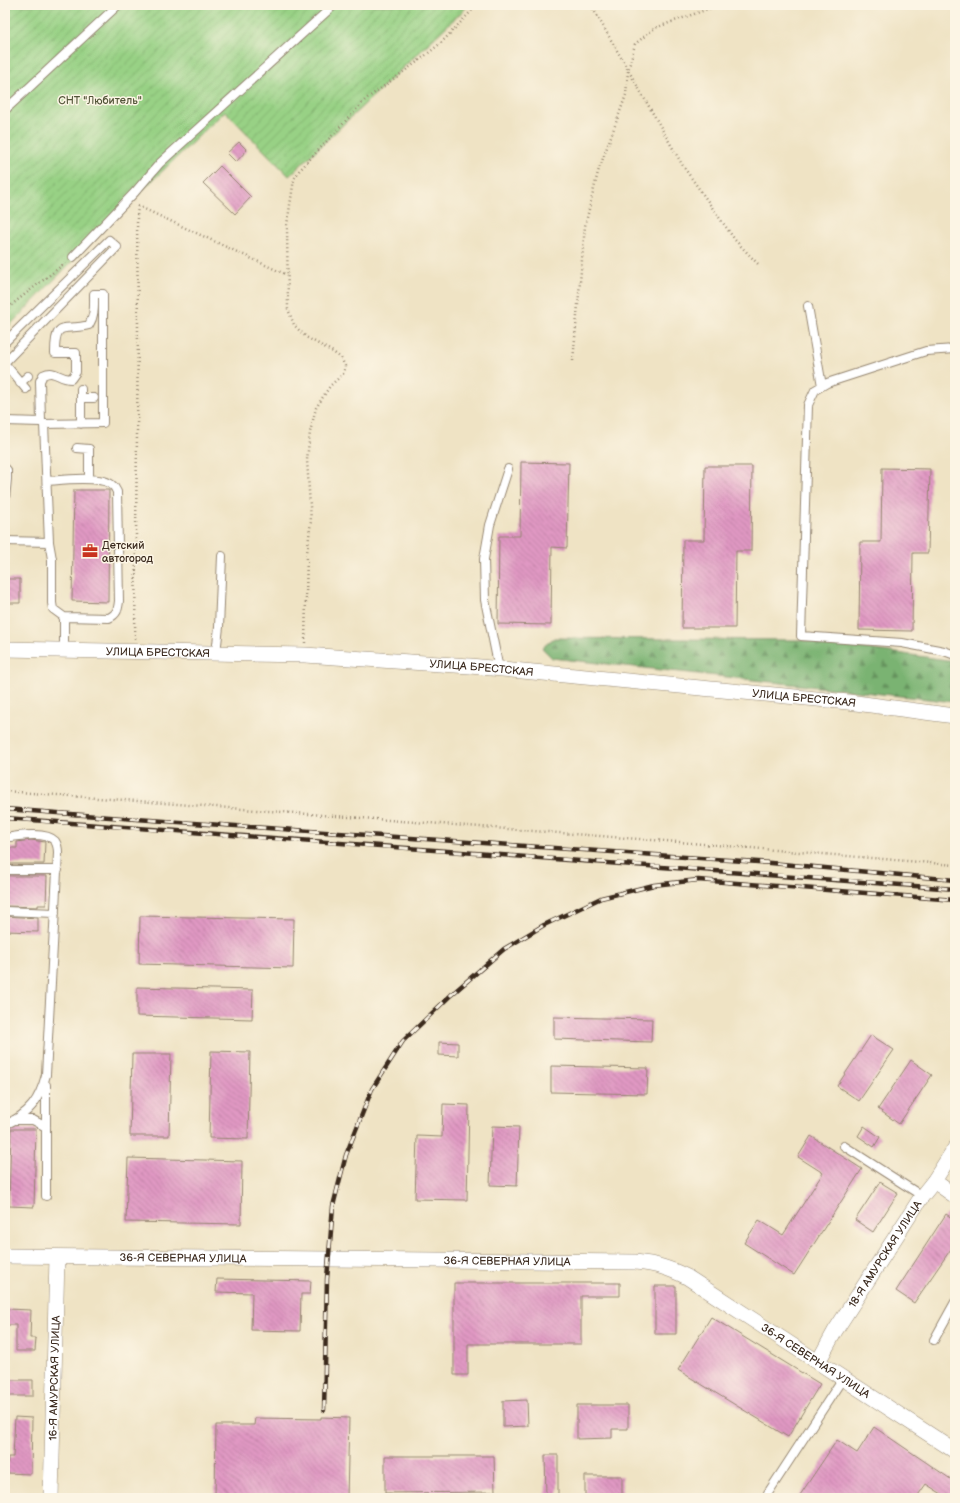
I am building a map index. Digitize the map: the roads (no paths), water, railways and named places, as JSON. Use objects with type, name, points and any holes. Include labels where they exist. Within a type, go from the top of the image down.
[{"type":"street","name":"УЛИЦА БРЕСТСКАЯ","points":[[5,650],[305,655],[499,669],[848,702],[955,716]]},
{"type":"street","name":"18-Я АМУРСКАЯ УЛИЦА","points":[[818,1362],[835,1331],[922,1196],[934,1181],[955,1148]]},
{"type":"street","points":[[934,1181],[955,1196]]},
{"type":"street","name":"36-Я СЕВЕРНАЯ УЛИЦА","points":[[5,1256],[635,1262],[654,1264],[671,1269],[687,1278],[955,1451]]},
{"type":"street","name":"16-Я АМУРСКАЯ УЛИЦА","points":[[51,1498],[57,1257]]},
{"type":"lane","points":[[5,110],[118,5]]},
{"type":"lane","points":[[73,257],[135,192],[160,163],[334,5]]},
{"type":"lane","points":[[5,342],[109,240],[117,247],[6,361],[23,386],[28,376]]},
{"type":"lane","points":[[5,421],[42,423],[103,424],[103,294],[94,294],[94,313],[93,319],[89,325],[64,328],[58,331],[55,338],[55,353],[76,353],[76,372],[71,378],[65,379],[54,373],[48,373],[43,375],[40,381],[42,423],[47,480],[48,542],[52,559],[53,609],[64,617],[110,618],[118,611],[119,601],[117,492],[114,486],[108,482],[90,479],[47,480]]},
{"type":"lane","points":[[808,306],[822,386]]},
{"type":"lane","points":[[955,350],[926,351],[827,383],[815,390],[808,405],[801,636],[902,643],[944,651],[955,655]]},
{"type":"lane","points":[[80,424],[81,389]]},
{"type":"lane","points":[[81,398],[94,398]]},
{"type":"lane","points":[[77,448],[89,449],[90,479]]},
{"type":"lane","points":[[5,468],[7,470],[7,479],[5,495]]},
{"type":"lane","points":[[499,669],[485,600],[484,559],[490,525],[508,469]]},
{"type":"lane","points":[[5,541],[48,542]]},
{"type":"lane","points":[[216,653],[219,628],[222,556]]},
{"type":"lane","points":[[64,617],[64,650]]},
{"type":"lane","points":[[5,838],[17,836],[50,837],[56,842],[58,854],[46,1075],[46,1196]]},
{"type":"lane","points":[[5,870],[58,870]]},
{"type":"lane","points":[[5,912],[55,913]]},
{"type":"lane","points":[[5,1125],[33,1106],[42,1091],[46,1075]]},
{"type":"lane","points":[[14,1120],[33,1120],[46,1127]]},
{"type":"lane","points":[[844,1146],[922,1196]]},
{"type":"lane","points":[[934,1340],[955,1302]]},
{"type":"lane","points":[[768,1493],[843,1378]]},
{"type":"railway","points":[[5,809],[771,863],[955,880]]},
{"type":"railway","points":[[5,818],[955,889]]},
{"type":"railway","points":[[324,1410],[327,1279],[333,1206],[346,1155],[372,1089],[403,1041],[451,995],[504,949],[544,925],[601,898],[654,885],[698,880],[955,900]]},
{"type":"place","name":"Детский автогород","points":[[90,551]]},
{"type":"park label","name":"СНТ \"Любитель\"","points":[[100,100]]}]
